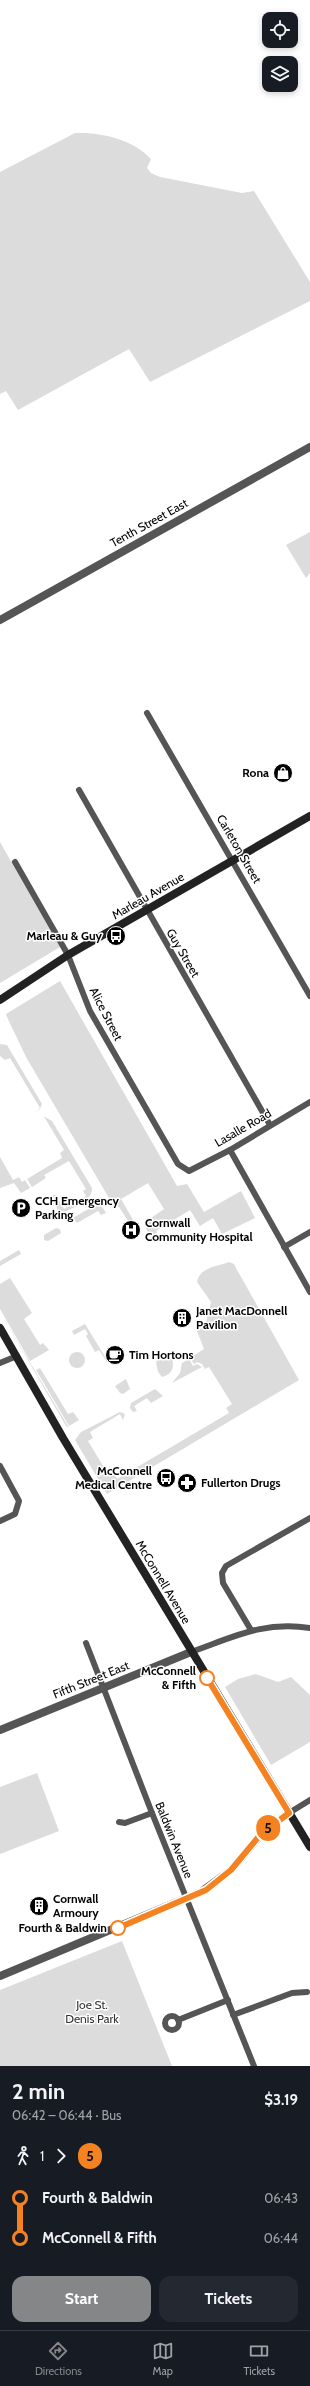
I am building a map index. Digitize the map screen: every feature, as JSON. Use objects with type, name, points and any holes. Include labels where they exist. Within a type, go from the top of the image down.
[{"type":"main road","name":"Marleau Avenue","points":[[0,1000],[68,955],[310,816]]},
{"type":"main road","name":"McConnell Avenue","points":[[0,1328],[63,1438],[310,1848]]},
{"type":"street","name":"Tenth Street East","points":[[0,620],[310,447]]},
{"type":"street","name":"Carleton Street","points":[[147,713],[310,996]]},
{"type":"street","name":"Guy Street","points":[[79,790],[270,1125]]},
{"type":"street","name":"Alice Street","points":[[15,862],[68,955],[90,1012],[178,1164],[186,1169]]},
{"type":"street","name":"Lasalle Road","points":[[186,1169],[189,1171],[230,1150],[310,1102]]},
{"type":"street","points":[[230,1150],[310,1292]]},
{"type":"street","points":[[284,1247],[310,1232]]},
{"type":"street","points":[[0,1363],[17,1356]]},
{"type":"street","points":[[0,1466],[19,1501],[15,1514],[0,1521]]},
{"type":"street","points":[[251,1630],[223,1583],[223,1570],[226,1566],[310,1518]]},
{"type":"street","points":[[191,1652],[251,1630],[278,1626],[310,1628]]},
{"type":"street","name":"Baldwin Avenue","points":[[86,1643],[186,1900],[234,2014],[254,2066]]},
{"type":"street","name":"Fifth Street East","points":[[0,1730],[191,1652]]},
{"type":"street","points":[[0,1976],[186,1900],[221,1878],[260,1835],[289,1813],[310,1800]]},
{"type":"street","points":[[120,1822],[125,1823],[152,1813]]},
{"type":"street","points":[[234,2014],[292,1993],[307,1992]]},
{"type":"street","points":[[178,2020],[228,2000]]},
{"type":"green space","points":[[75,133],[95,134],[116,138],[135,146],[151,159],[147,168],[151,173],[160,177],[242,193],[254,191],[310,282],[310,301],[150,382],[129,349],[18,410],[6,391],[0,394],[0,172]]},
{"type":"green space","points":[[310,532],[310,573],[306,578],[286,545]]},
{"type":"green space","points":[[0,842],[60,947],[0,983]]},
{"type":"green space","points":[[60,981],[177,1186],[187,1184],[204,1212],[241,1191],[255,1218],[222,1234],[213,1218],[200,1226],[190,1210],[152,1235],[148,1233],[144,1223],[164,1209],[148,1183],[121,1199],[140,1232],[134,1230],[119,1207],[109,1198],[26,1057],[6,1014]]},
{"type":"green space","points":[[0,1044],[7,1045],[42,1104],[40,1109],[36,1112],[40,1108],[10,1058],[5,1060],[0,1056]]},
{"type":"green space","points":[[45,1117],[52,1121],[92,1188],[89,1197],[86,1200],[78,1206],[65,1212],[58,1210],[51,1197],[55,1194],[64,1209],[86,1196],[83,1191],[86,1189],[69,1161],[44,1175],[46,1178],[32,1187],[27,1179],[62,1158],[60,1153],[64,1150],[45,1118],[43,1118]]},
{"type":"green space","points":[[0,1157],[13,1180],[19,1177],[22,1182],[25,1180],[30,1188],[21,1193],[14,1183],[0,1188]]},
{"type":"green space","points":[[95,1205],[101,1205],[106,1213],[101,1215],[98,1211],[77,1223],[73,1218]]},
{"type":"green space","points":[[56,1228],[60,1229],[61,1233],[48,1241],[44,1240],[44,1235]]},
{"type":"green space","points":[[19,1250],[21,1254],[0,1266],[0,1261]]},
{"type":"green space","points":[[229,1262],[234,1264],[299,1380],[107,1494],[75,1440],[81,1432],[120,1412],[125,1414],[123,1420],[120,1414],[90,1432],[93,1438],[88,1441],[108,1474],[113,1471],[117,1479],[229,1413],[226,1408],[232,1404],[209,1367],[205,1369],[202,1364],[197,1362],[194,1364],[190,1358],[204,1349],[197,1331],[205,1326],[211,1302],[197,1282],[199,1277],[201,1273],[209,1268]]},
{"type":"green space","points":[[10,1278],[32,1313],[24,1319],[40,1345],[43,1343],[49,1350],[30,1361],[0,1309],[0,1284]]},
{"type":"green space","points":[[0,1312],[69,1428],[66,1426]]},
{"type":"green space","points":[[85,1324],[107,1360],[111,1360],[107,1362],[99,1350],[95,1352],[86,1336],[88,1334],[85,1329],[74,1335],[72,1331]]},
{"type":"green space","points":[[77,1352],[83,1354],[85,1360],[83,1366],[77,1368],[71,1366],[69,1360],[71,1354]]},
{"type":"green space","points":[[165,1355],[172,1359],[173,1368],[168,1375],[162,1377],[158,1372],[156,1362],[160,1356]]},
{"type":"green space","points":[[189,1359],[193,1366],[197,1364],[202,1367],[172,1383],[180,1373],[182,1363]]},
{"type":"green space","points":[[40,1368],[68,1414],[73,1412],[79,1420],[69,1426],[36,1370]]},
{"type":"green space","points":[[126,1379],[130,1389],[123,1394],[120,1393],[115,1386]]},
{"type":"green space","points":[[155,1389],[163,1396],[151,1403],[147,1398],[134,1406],[137,1411],[133,1412],[130,1408],[131,1403]]},
{"type":"green space","points":[[256,1674],[278,1682],[291,1677],[310,1695],[310,1742],[271,1765],[225,1687],[238,1679]]},
{"type":"green space","points":[[37,1773],[59,1831],[0,1854],[0,1787]]},
{"type":"green space","name":"Joe St. Denis Park","points":[[122,1941],[172,2066],[0,2066],[0,1990]]},
{"type":"bus line","name":"5","points":[[118,1928],[186,1900],[206,1890],[231,1870],[260,1835],[289,1813],[207,1678]]},
{"type":"place","name":"Rona","points":[[283,773]]},
{"type":"place","name":"Marleau & Guy","points":[[116,936]]},
{"type":"place","name":"CCH Emergency Parking","points":[[21,1208]]},
{"type":"place","name":"Cornwall Community Hospital","points":[[131,1230]]},
{"type":"place","name":"Janet MacDonnell Pavilion","points":[[182,1318]]},
{"type":"place","name":"Tim Hortons","points":[[115,1355]]},
{"type":"place","name":"McConnell Medical Centre","points":[[166,1478]]},
{"type":"place","name":"Fullerton Drugs","points":[[187,1483]]},
{"type":"place","name":"McConnell & Fifth","points":[[207,1678]]},
{"type":"place","name":"Cornwall Armoury","points":[[39,1906]]},
{"type":"place","name":"Fourth & Baldwin","points":[[118,1928]]}]
